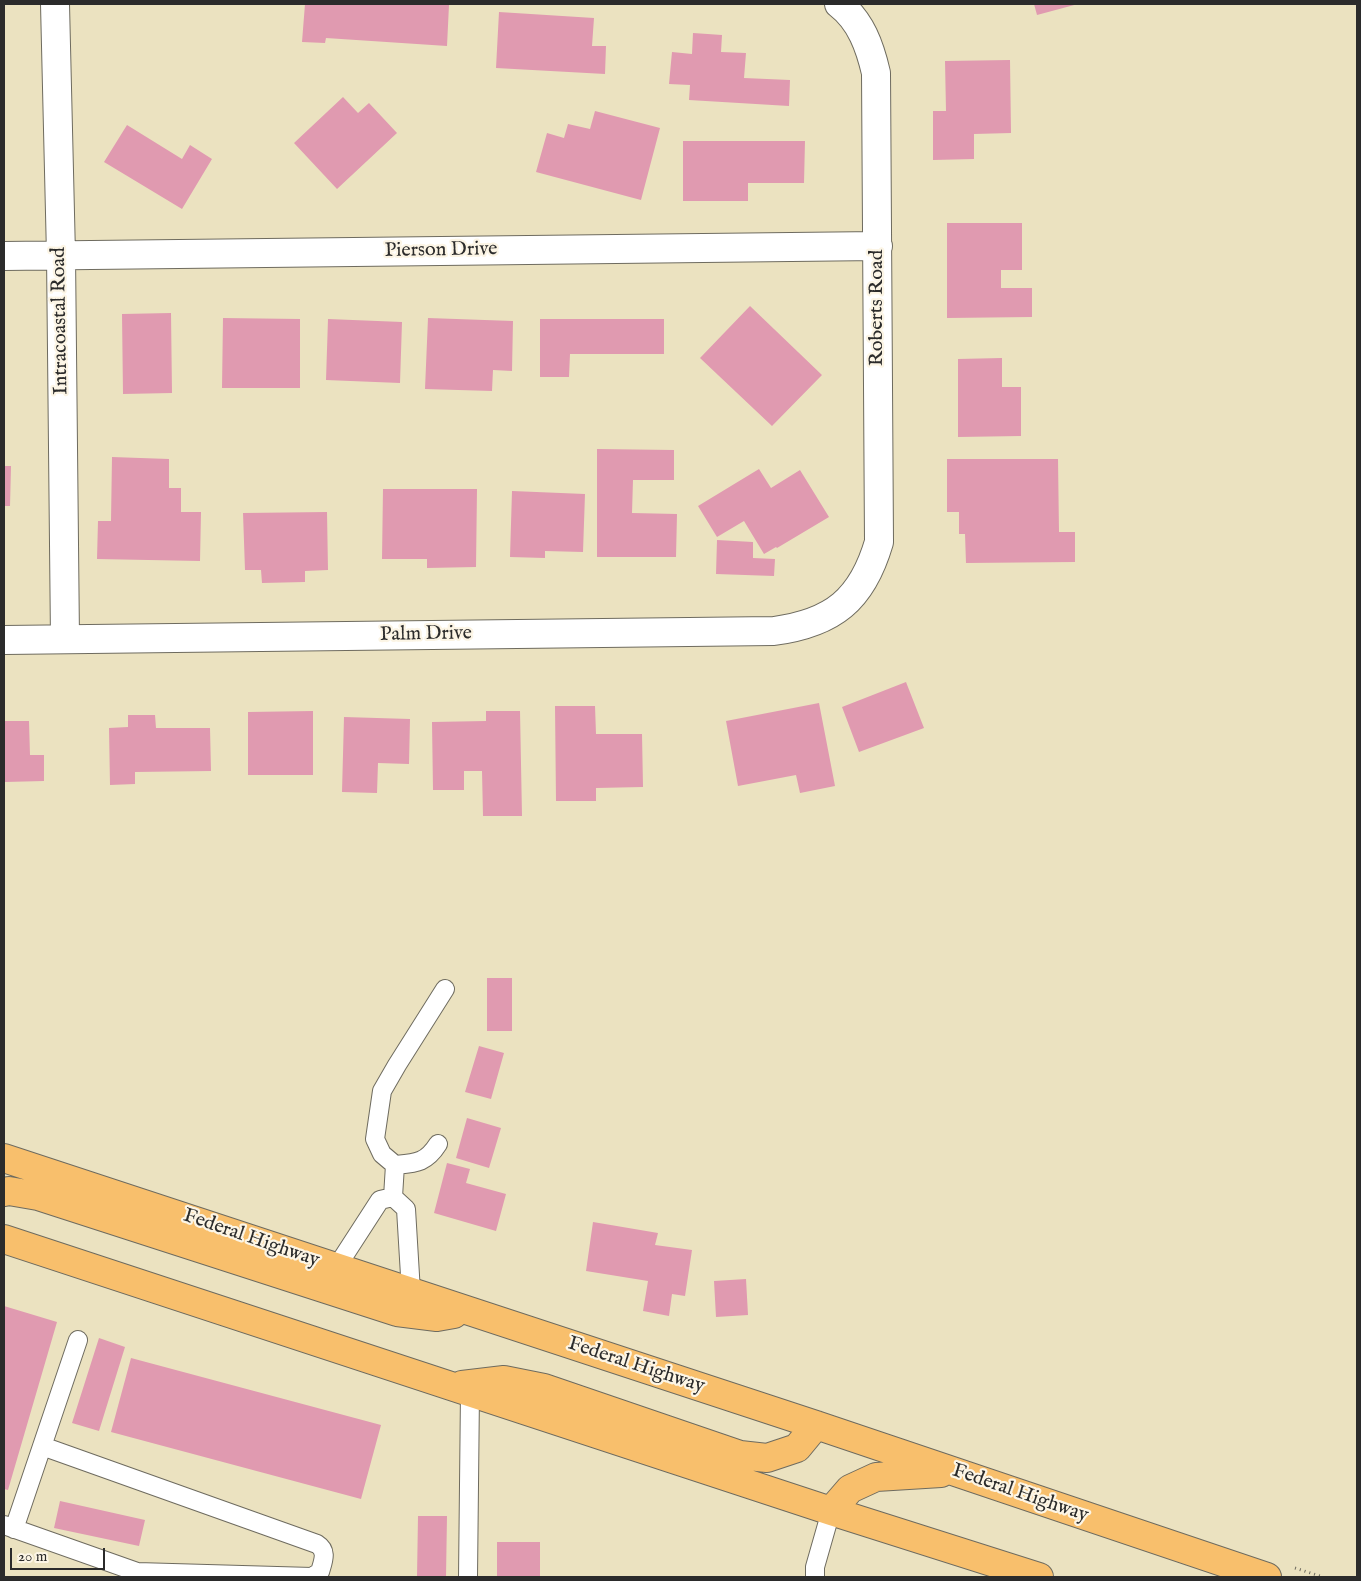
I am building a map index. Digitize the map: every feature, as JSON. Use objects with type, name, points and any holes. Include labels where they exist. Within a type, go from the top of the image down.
[{"type":"main road","name":"Federal Highway","points":[[4,1158],[816,1424],[1267,1577]]},
{"type":"main road","points":[[4,1192],[9,1191],[38,1196],[397,1312],[437,1317],[468,1311]]},
{"type":"main road","points":[[4,1238],[831,1511],[1039,1577]]},
{"type":"main road","points":[[462,1390],[504,1380],[544,1388],[740,1455],[768,1458],[797,1448],[816,1424]]},
{"type":"main road","points":[[831,1511],[850,1489],[876,1477],[955,1472]]},
{"type":"street","name":"Intracoastal Road","points":[[55,4],[61,256],[65,639]]},
{"type":"street","name":"Roberts Road","points":[[841,6],[859,27],[870,49],[876,73],[879,542],[868,573],[859,587],[842,606]]},
{"type":"street","name":"Pierson Drive","points":[[4,256],[878,246]]},
{"type":"street","name":"Palm Drive","points":[[4,640],[774,631],[798,628],[822,619],[842,606]]},
{"type":"lane","points":[[438,1144],[431,1156],[414,1163],[395,1164],[382,1154],[375,1139],[382,1091],[445,989]]},
{"type":"lane","points":[[393,1197],[395,1164]]},
{"type":"lane","points":[[336,1268],[380,1200],[393,1197]]},
{"type":"lane","points":[[393,1197],[406,1209],[411,1292]]},
{"type":"lane","points":[[42,1446],[317,1544],[321,1546],[325,1556],[320,1572],[312,1577],[137,1575],[9,1527],[42,1446],[78,1340]]},
{"type":"lane","points":[[462,1390],[468,1577]]},
{"type":"lane","points":[[815,1577],[815,1567],[831,1511]]},
{"type":"building","points":[[305,4],[449,5],[447,46],[326,38],[325,43],[302,42]]},
{"type":"building","points":[[1034,4],[1078,4],[1037,15]]},
{"type":"building","points":[[499,12],[594,18],[592,46],[606,46],[605,74],[496,68]]},
{"type":"building","points":[[693,33],[722,35],[721,52],[746,53],[744,78],[790,80],[789,106],[689,100],[690,85],[669,84],[672,52],[692,54]]},
{"type":"building","points":[[1010,60],[1011,133],[974,134],[974,159],[933,160],[933,111],[946,111],[945,61]]},
{"type":"building","points":[[343,97],[358,113],[369,103],[397,133],[337,189],[294,143]]},
{"type":"building","points":[[595,111],[660,128],[641,200],[536,172],[547,133],[564,138],[568,124],[590,129]]},
{"type":"building","points":[[127,125],[182,159],[190,145],[212,159],[182,209],[104,162]]},
{"type":"building","points":[[683,141],[805,141],[804,183],[748,183],[748,201],[683,201]]},
{"type":"building","points":[[947,223],[1022,223],[1022,270],[1001,270],[1001,288],[1032,288],[1032,317],[947,318]]},
{"type":"building","points":[[750,306],[822,375],[772,426],[700,358]]},
{"type":"building","points":[[171,313],[172,393],[123,394],[122,314]]},
{"type":"building","points":[[223,318],[300,319],[300,388],[222,388]]},
{"type":"building","points":[[428,318],[513,321],[512,371],[493,370],[492,391],[425,389]]},
{"type":"building","points":[[328,319],[402,322],[400,383],[326,380]]},
{"type":"building","points":[[540,319],[664,319],[664,354],[570,354],[569,377],[540,377]]},
{"type":"building","points":[[1002,358],[1002,387],[1021,387],[1021,436],[958,437],[958,359]]},
{"type":"building","points":[[597,449],[674,450],[674,480],[633,480],[632,513],[677,514],[676,557],[597,557]]},
{"type":"building","points":[[112,457],[169,459],[169,488],[181,488],[181,512],[201,512],[200,561],[97,559],[98,521],[111,521]]},
{"type":"building","points":[[947,459],[1058,459],[1059,532],[1075,532],[1075,562],[966,563],[965,534],[959,534],[959,512],[947,512]]},
{"type":"building","points":[[4,466],[11,466],[10,506],[4,506]]},
{"type":"building","points":[[759,469],[771,488],[800,470],[829,517],[764,554],[744,521],[717,537],[698,506]]},
{"type":"building","points":[[383,489],[477,489],[476,567],[427,568],[427,559],[382,559]]},
{"type":"building","points":[[512,491],[585,494],[583,552],[545,551],[545,558],[510,557]]},
{"type":"building","points":[[327,512],[328,570],[305,571],[305,582],[262,583],[261,570],[245,570],[243,513]]},
{"type":"building","points":[[717,540],[753,542],[753,558],[775,559],[774,576],[716,574]]},
{"type":"building","points":[[906,682],[924,728],[859,752],[842,707]]},
{"type":"building","points":[[819,703],[835,786],[800,793],[796,775],[738,786],[726,721]]},
{"type":"building","points":[[555,706],[595,706],[596,734],[642,734],[643,787],[596,788],[596,801],[556,801]]},
{"type":"building","points":[[313,711],[313,775],[248,775],[248,712]]},
{"type":"building","points":[[486,711],[520,711],[522,816],[483,816],[482,771],[464,771],[464,790],[433,790],[432,722],[486,721]]},
{"type":"building","points":[[128,715],[155,715],[156,728],[210,728],[211,771],[135,772],[135,784],[110,785],[109,728],[128,727]]},
{"type":"building","points":[[344,717],[410,719],[409,764],[378,763],[377,793],[342,792]]},
{"type":"building","points":[[4,721],[29,721],[30,755],[44,755],[44,781],[5,782]]},
{"type":"building","points":[[487,978],[512,978],[512,1031],[487,1031]]},
{"type":"building","points":[[479,1046],[504,1053],[491,1099],[465,1092]]},
{"type":"building","points":[[467,1118],[501,1128],[489,1168],[456,1158]]},
{"type":"building","points":[[447,1163],[470,1169],[466,1183],[506,1194],[496,1231],[434,1213]]},
{"type":"building","points":[[593,1222],[658,1233],[655,1245],[692,1250],[685,1296],[672,1294],[669,1316],[643,1311],[648,1281],[586,1271]]},
{"type":"building","points":[[746,1279],[748,1315],[716,1317],[714,1281]]},
{"type":"building","points":[[4,1306],[57,1322],[8,1490],[4,1489]]},
{"type":"building","points":[[99,1338],[125,1347],[99,1431],[72,1423]]},
{"type":"building","points":[[131,1358],[381,1425],[361,1499],[111,1432]]},
{"type":"building","points":[[60,1501],[145,1520],[139,1546],[54,1528]]},
{"type":"building","points":[[418,1516],[447,1516],[446,1577],[417,1577]]},
{"type":"building","points":[[497,1542],[540,1542],[540,1577],[497,1577]]}]
